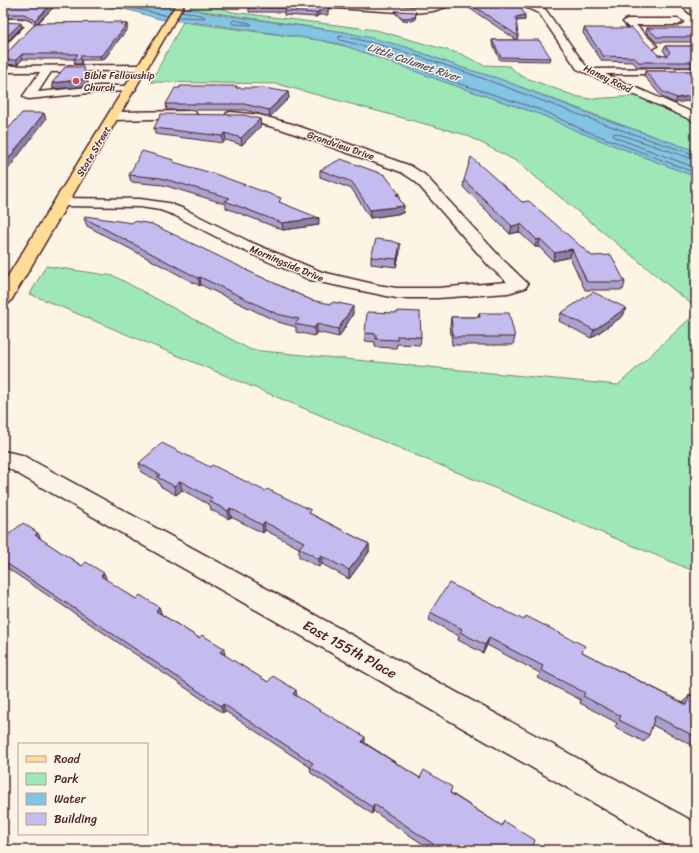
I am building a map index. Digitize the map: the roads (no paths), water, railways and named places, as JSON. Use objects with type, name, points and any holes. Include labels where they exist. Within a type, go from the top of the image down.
[{"type":"main road","name":"State Street","points":[[5,292],[62,202],[181,3]]},
{"type":"street","points":[[303,3],[350,4],[414,10],[433,8],[450,3]]},
{"type":"street","name":"Haney Road","points":[[520,3],[542,11],[581,67],[696,118]]},
{"type":"street","points":[[682,3],[696,14]]},
{"type":"street","points":[[3,22],[29,24],[31,26],[3,54]]},
{"type":"street","points":[[657,49],[628,22],[678,22]]},
{"type":"street","points":[[3,43],[14,43]]},
{"type":"street","points":[[3,69],[142,68]]},
{"type":"street","points":[[47,69],[29,96],[130,89]]},
{"type":"street","points":[[588,71],[696,71]]},
{"type":"street","points":[[114,116],[201,115]]},
{"type":"street","name":"Grandview Drive","points":[[216,115],[245,116],[274,123],[406,169],[420,178],[495,262],[519,284]]},
{"type":"street","name":"Morningside Drive","points":[[62,202],[124,202],[163,206],[179,212],[244,245],[316,276],[378,290],[396,293],[438,293],[508,288],[519,284]]},
{"type":"street","name":"East 155th Place","points":[[3,459],[14,461],[696,842]]},
{"type":"water","name":"Little Calumet River","points":[[92,3],[170,4],[209,13],[344,32],[406,47],[463,68],[497,78],[598,117],[696,151],[696,177],[579,132],[542,115],[450,84],[340,44],[209,24],[159,19],[133,11]]},
{"type":"place","name":"Bible Fellowship Church","points":[[76,81]]}]
